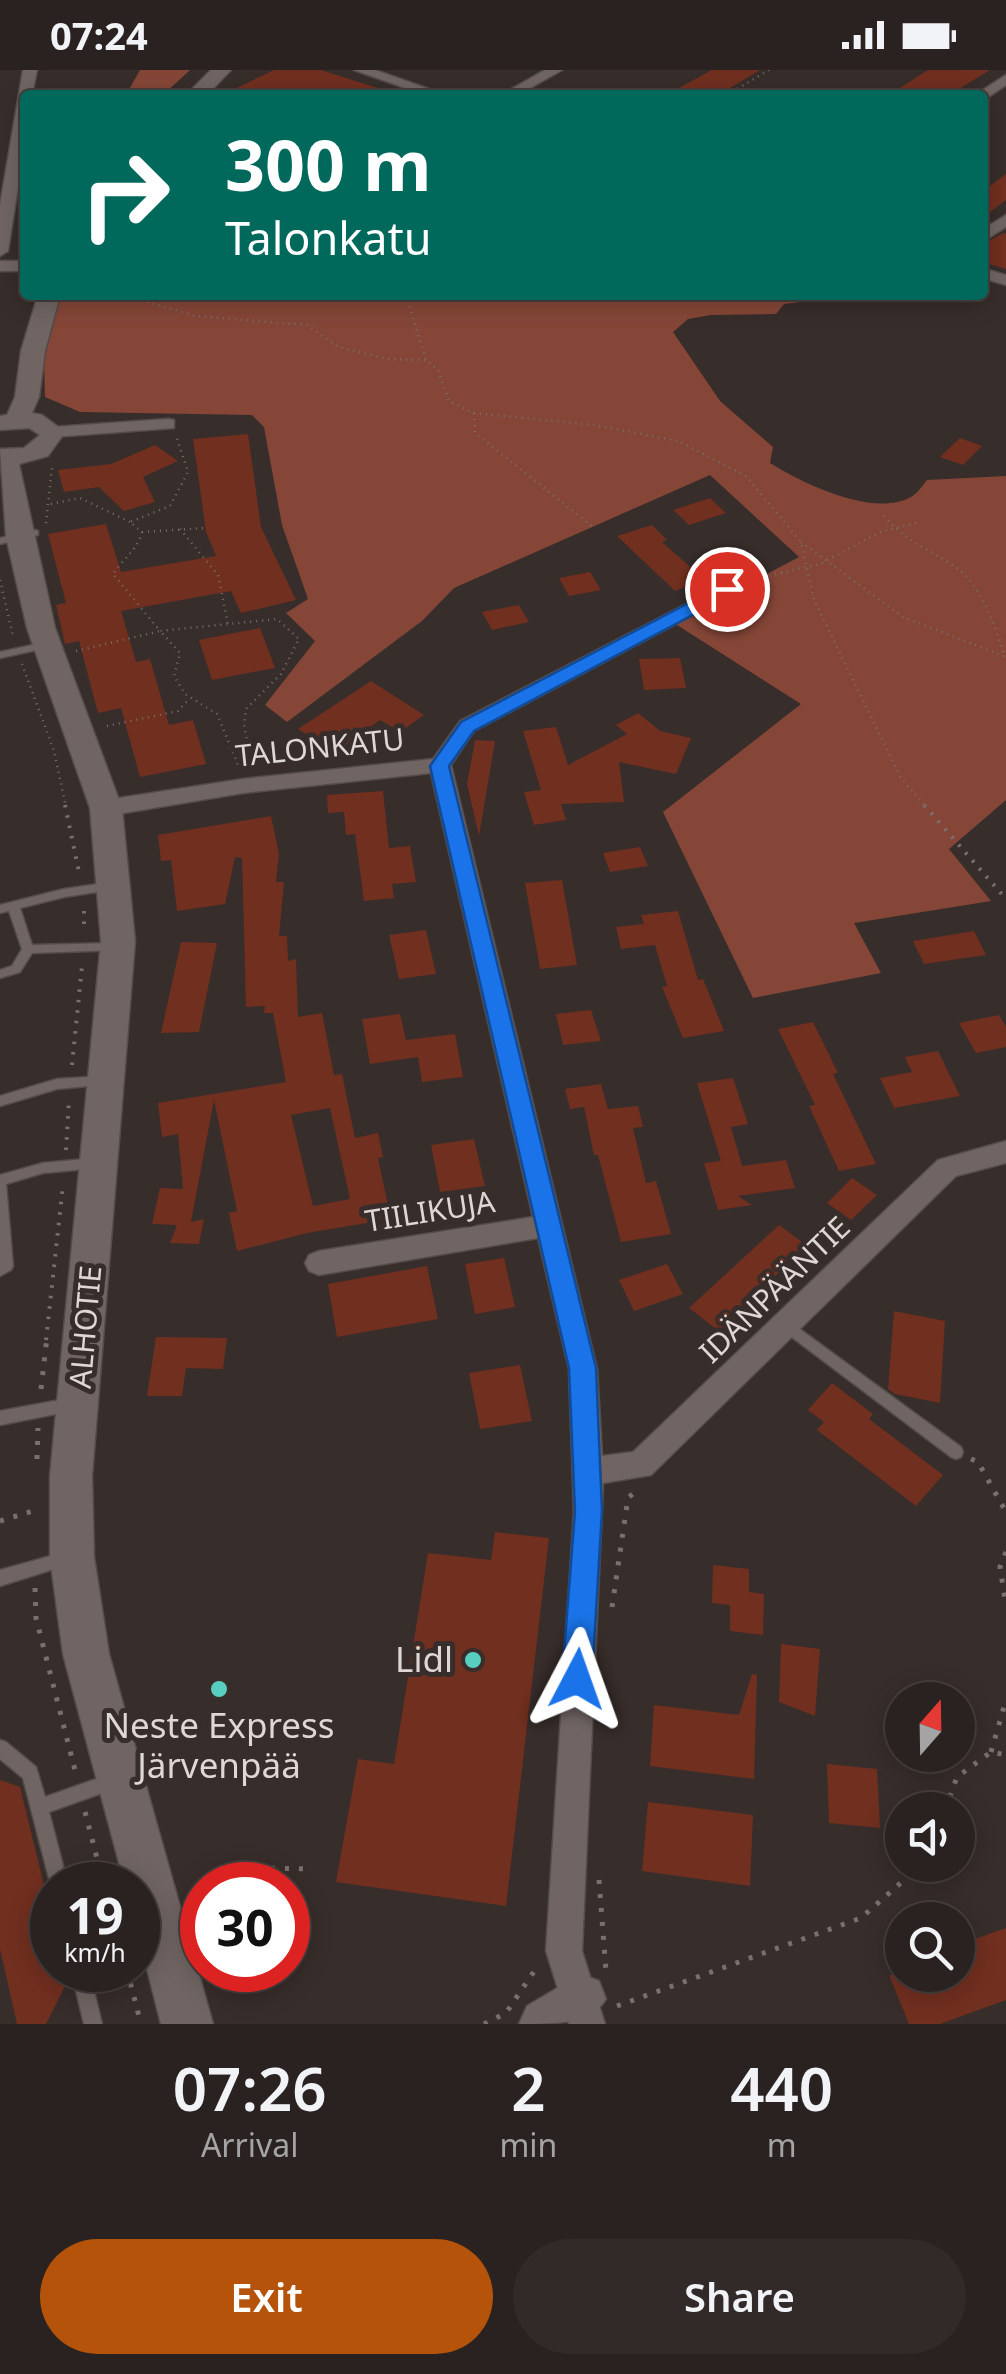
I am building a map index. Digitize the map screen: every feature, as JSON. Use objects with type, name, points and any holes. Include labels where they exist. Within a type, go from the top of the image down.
[{"type":"street","points":[[201,90],[222,70]]},
{"type":"street","points":[[360,70],[423,90]]},
{"type":"street","points":[[517,90],[555,70]]},
{"type":"street","points":[[0,251],[20,127]]},
{"type":"street","points":[[8,421],[26,397],[32,350],[48,300]]},
{"type":"street","points":[[8,421],[42,422],[53,432],[171,428]]},
{"type":"street","points":[[2,457],[32,454],[49,445],[53,432]]},
{"type":"street","name":"ALHOTIE","points":[[18,537],[32,454]]},
{"type":"street","name":"ALHOTIE","points":[[2,457],[10,471],[18,537],[45,644],[106,808],[83,1164],[80,1404],[72,1476],[72,1557],[86,1654],[187,2024]]},
{"type":"street","name":"TALONKATU","points":[[106,808],[249,782],[440,766],[468,726],[727,589]]},
{"type":"street","points":[[440,766],[582,1368],[589,1472],[564,1952],[586,2004]]},
{"type":"street","name":"IDÄNPÄÄNTIE","points":[[589,1472],[640,1465],[947,1168],[1006,1152]]},
{"type":"street","name":"TIILIKUJA","points":[[319,1263],[551,1225]]},
{"type":"lane","points":[[0,655],[45,644]]},
{"type":"lane","points":[[28,949],[7,907],[98,888]]},
{"type":"lane","points":[[28,949],[100,946]]},
{"type":"lane","points":[[0,974],[16,969],[28,949]]},
{"type":"lane","points":[[0,1101],[89,1082]]},
{"type":"lane","points":[[0,1270],[6,1266],[0,1183],[83,1164]]},
{"type":"lane","points":[[786,1325],[956,1452]]},
{"type":"lane","points":[[0,1418],[80,1404]]},
{"type":"lane","points":[[0,1578],[72,1557]]},
{"type":"lane","points":[[0,1748],[30,1773],[53,1862]]},
{"type":"lane","points":[[40,1807],[119,1778]]},
{"type":"lane","points":[[85,1992],[93,2024]]},
{"type":"path","points":[[735,90],[768,70]]},
{"type":"path","points":[[141,300],[195,316],[307,324],[338,346],[388,359],[426,360]]},
{"type":"path","points":[[408,300],[426,360],[438,370],[449,401],[474,413],[594,425],[678,441],[746,476],[801,542],[832,559],[889,609],[954,640],[1005,657]]},
{"type":"path","points":[[474,413],[475,433],[593,526]]},
{"type":"path","points":[[130,522],[170,506],[188,472],[171,428]]},
{"type":"path","points":[[49,504],[80,498],[142,532],[205,528]]},
{"type":"path","points":[[884,516],[923,552],[956,567],[967,577],[1005,657]]},
{"type":"path","points":[[727,589],[774,570],[807,567],[832,559],[890,524],[916,523]]},
{"type":"path","points":[[180,529],[211,561],[222,587],[223,613],[228,624]]},
{"type":"path","points":[[142,532],[139,546],[123,558],[113,574],[128,586],[144,620],[180,653],[174,676],[190,698],[217,714],[249,782]]},
{"type":"path","points":[[801,542],[814,600],[901,778],[1006,899]]},
{"type":"path","points":[[0,580],[45,644],[54,751],[98,888],[100,946],[83,1164],[39,1412],[37,1472]]},
{"type":"path","points":[[45,644],[277,620],[299,639],[281,674],[246,709],[249,782]]},
{"type":"path","points":[[107,726],[178,710],[190,698]]},
{"type":"path","points":[[956,1452],[978,1462],[1006,1512]]},
{"type":"path","points":[[612,1610],[628,1498]]},
{"type":"path","points":[[0,1521],[36,1510]]},
{"type":"path","points":[[1006,1552],[1000,1567],[1006,1606]]},
{"type":"path","points":[[952,1792],[957,1777],[991,1752],[1006,1700]]},
{"type":"path","points":[[991,1752],[1006,1755]]},
{"type":"path","points":[[598,1868],[586,2004],[611,2008],[861,1918],[902,1882]]},
{"type":"path","points":[[484,2024],[506,2012],[538,1966]]},
{"type":"path","points":[[132,1992],[140,2024]]},
{"type":"shaded area","points":[[140,70],[190,70],[168,90],[129,90]]},
{"type":"shaded area","points":[[59,300],[817,300],[784,304],[776,314],[688,319],[673,332],[720,401],[773,447],[770,463],[800,480],[858,501],[877,503],[913,496],[927,480],[1006,476],[1006,800],[949,849],[991,901],[854,923],[881,973],[753,998],[663,812],[801,704],[674,623],[799,557],[710,475],[454,588],[422,621],[287,722],[265,705],[315,641],[286,613],[308,599],[282,525],[264,427],[252,415],[80,412],[45,397],[44,360]]},
{"type":"building","points":[[274,70],[321,70],[384,90],[232,90]]},
{"type":"building","points":[[712,70],[760,70],[726,90],[675,90]]},
{"type":"building","points":[[928,70],[990,70],[957,90],[897,90]]},
{"type":"building","points":[[1006,174],[1006,200],[988,214],[988,188]]},
{"type":"building","points":[[1006,234],[1006,269],[988,264],[988,242]]},
{"type":"building","points":[[248,434],[261,527],[296,600],[241,613],[231,591],[121,611],[136,662],[150,659],[169,725],[193,720],[206,764],[140,777],[121,708],[98,713],[79,641],[65,644],[56,605],[66,603],[48,534],[106,524],[121,572],[216,556],[206,532],[193,439]]},
{"type":"building","points":[[960,438],[982,446],[963,465],[940,457]]},
{"type":"building","points":[[155,445],[178,461],[143,477],[155,502],[124,511],[99,487],[64,492],[58,470],[111,464]]},
{"type":"building","points":[[710,498],[726,513],[689,525],[673,510]]},
{"type":"building","points":[[652,525],[667,540],[662,542],[705,580],[675,591],[617,536]]},
{"type":"building","points":[[590,572],[601,590],[569,596],[559,578]]},
{"type":"building","points":[[519,605],[529,622],[492,630],[482,612]]},
{"type":"building","points":[[260,628],[275,668],[212,680],[199,640]]},
{"type":"building","points":[[680,658],[686,688],[644,690],[639,659]]},
{"type":"building","points":[[371,681],[424,715],[400,732],[380,720],[336,752],[298,729]]},
{"type":"building","points":[[638,713],[660,731],[691,738],[676,774],[619,762],[624,802],[561,804],[566,820],[534,825],[524,792],[541,790],[523,731],[556,727],[568,765],[627,734],[616,725]]},
{"type":"building","points":[[475,740],[495,741],[479,836],[467,784]]},
{"type":"building","points":[[383,791],[389,848],[410,846],[416,882],[392,884],[394,898],[364,901],[355,834],[346,835],[344,812],[328,813],[327,795]]},
{"type":"building","points":[[271,816],[279,854],[276,882],[284,882],[279,936],[287,936],[288,961],[296,959],[298,1017],[322,1013],[334,1075],[342,1074],[355,1138],[378,1133],[383,1157],[378,1158],[391,1219],[307,1233],[237,1251],[229,1213],[237,1211],[214,1100],[191,1222],[204,1219],[199,1244],[170,1243],[177,1225],[152,1224],[160,1188],[183,1189],[178,1134],[162,1137],[158,1103],[286,1082],[273,1013],[264,1013],[265,1006],[246,1007],[242,858],[235,857],[225,904],[177,911],[171,860],[161,861],[158,835]],"holes":[[[330,1108],[350,1199],[313,1206],[291,1115]]]},
{"type":"building","points":[[640,847],[648,866],[610,872],[603,853]]},
{"type":"building","points":[[562,880],[577,965],[540,969],[525,883]]},
{"type":"building","points":[[678,911],[698,980],[703,979],[724,1031],[683,1038],[662,987],[667,986],[655,945],[621,949],[616,927],[644,924],[641,915]]},
{"type":"building","points":[[426,930],[436,974],[399,979],[389,935]]},
{"type":"building","points":[[974,931],[986,955],[924,964],[913,941]]},
{"type":"building","points":[[181,942],[217,943],[199,1032],[161,1033]]},
{"type":"building","points":[[591,1010],[601,1041],[563,1045],[556,1014]]},
{"type":"building","points":[[400,1014],[406,1040],[455,1034],[463,1077],[422,1082],[418,1057],[370,1064],[362,1019]]},
{"type":"building","points":[[999,1015],[1006,1027],[1006,1047],[976,1053],[959,1023]]},
{"type":"building","points":[[813,1022],[876,1164],[839,1171],[809,1106],[815,1105],[778,1029]]},
{"type":"building","points":[[938,1051],[960,1096],[894,1108],[880,1078],[912,1072],[905,1057]]},
{"type":"building","points":[[733,1078],[748,1124],[731,1127],[742,1166],[786,1160],[795,1188],[738,1196],[752,1205],[718,1210],[704,1163],[721,1161],[697,1083]]},
{"type":"building","points":[[601,1084],[608,1109],[638,1106],[643,1127],[633,1128],[646,1183],[656,1181],[671,1234],[621,1242],[598,1155],[594,1155],[584,1107],[570,1109],[565,1089]]},
{"type":"building","points":[[474,1139],[485,1186],[440,1192],[431,1145]]},
{"type":"building","points":[[852,1178],[877,1195],[851,1220],[827,1203]]},
{"type":"building","points":[[779,1225],[806,1245],[720,1332],[689,1308]]},
{"type":"building","points":[[504,1258],[515,1307],[475,1314],[465,1264]]},
{"type":"building","points":[[667,1264],[683,1294],[634,1311],[619,1280]]},
{"type":"building","points":[[427,1266],[438,1319],[337,1337],[328,1284]]},
{"type":"building","points":[[894,1311],[945,1321],[940,1403],[895,1394],[888,1389]]},
{"type":"building","points":[[156,1337],[227,1338],[223,1369],[186,1368],[182,1396],[147,1396]]},
{"type":"building","points":[[520,1365],[532,1421],[480,1429],[469,1373]]},
{"type":"building","points":[[832,1383],[873,1414],[869,1419],[943,1475],[916,1506],[817,1430],[824,1422],[808,1410]]},
{"type":"building","name":"Lidl","points":[[495,1532],[549,1538],[506,1906],[336,1882],[358,1759],[394,1764],[428,1553],[491,1560]]},
{"type":"building","points":[[713,1565],[749,1569],[749,1592],[764,1594],[763,1635],[730,1631],[730,1605],[712,1603]]},
{"type":"building","points":[[781,1644],[820,1649],[815,1716],[779,1702]]},
{"type":"building","points":[[752,1674],[757,1675],[754,1779],[650,1766],[654,1705],[739,1715]]},
{"type":"building","points":[[827,1764],[877,1769],[880,1828],[829,1823]]},
{"type":"building","points":[[0,1780],[20,1787],[38,1862],[30,1862],[30,1992],[62,1992],[46,2024],[17,2024],[0,1949]]},
{"type":"building","points":[[648,1802],[753,1815],[750,1886],[642,1871]]},
{"type":"building","points":[[1006,1928],[1006,2000],[940,2024],[909,2024],[896,1992],[975,1992],[975,1939]]},
{"type":"place","name":"Lidl","points":[[473,1660]]},
{"type":"place","name":"Neste Express Järvenpää","points":[[219,1689]]},
{"type":"route","points":[[577,1679],[589,1472],[582,1368],[440,766],[468,726],[727,589]]}]
